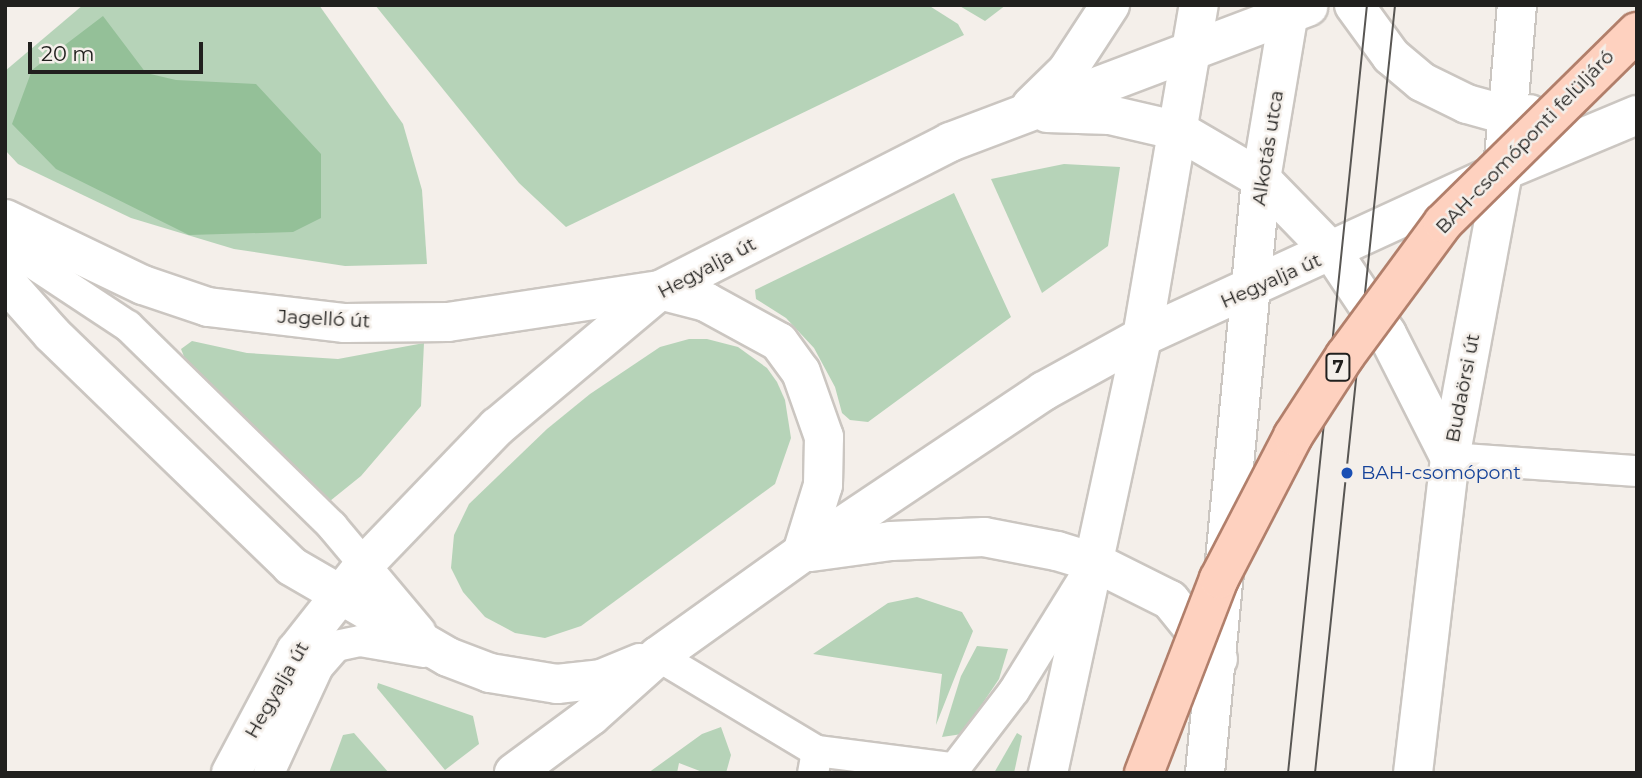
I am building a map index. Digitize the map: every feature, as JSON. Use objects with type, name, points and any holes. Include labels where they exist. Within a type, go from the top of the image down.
[{"type":"main road","points":[[1025,112],[1067,71],[1110,5]]},
{"type":"main road","points":[[1048,773],[1142,337],[1199,5]]},
{"type":"main road","points":[[1354,5],[1391,55],[1422,82],[1467,104],[1507,115],[1637,103]]},
{"type":"main road","points":[[1503,171],[1517,5]]},
{"type":"main road","name":"Hegyalja út","points":[[231,773],[296,651],[352,579],[497,427],[660,290],[950,142],[1190,53],[1297,9]]},
{"type":"main road","name":"Alkotás utca","points":[[1249,291],[1261,179],[1297,9]]},
{"type":"main road","name":"BAH-csomóponti felüljáró","points":[[1144,773],[1219,579],[1293,436],[1345,356],[1443,223],[1637,32]]},
{"type":"main road","points":[[1025,112],[1110,115],[1179,131],[1261,179],[1333,253],[1387,334],[1450,458]]},
{"type":"main road","name":"Hegyalja út","points":[[514,773],[591,716],[659,656],[802,553],[1044,391],[1142,337],[1333,253],[1503,171],[1637,115]]},
{"type":"main road","name":"Budaörsi út","points":[[1413,773],[1450,458],[1503,171]]},
{"type":"main road","name":"Jagelló út","points":[[5,219],[143,285],[208,307],[268,316],[345,323],[448,321],[660,290]]},
{"type":"main road","points":[[5,281],[52,334],[291,565],[352,579],[448,657],[490,673],[557,684],[601,679],[659,656]]},
{"type":"main road","points":[[660,290],[706,302],[779,342],[802,372],[824,437],[823,485],[802,553],[891,541],[984,537],[1094,562],[1170,600],[1218,659]]},
{"type":"main road","points":[[1205,773],[1218,659],[1235,420],[1249,291]]},
{"type":"lane","points":[[5,245],[128,326],[332,526],[352,579]]},
{"type":"lane","points":[[1450,458],[1637,471]]},
{"type":"lane","points":[[659,656],[815,762],[951,770],[976,744],[1014,691],[1094,562]]},
{"type":"lane","name":"Hegyalja út","points":[[269,773],[318,667],[337,646],[360,641],[384,643],[448,657]]},
{"type":"green space","points":[[83,5],[319,5],[403,124],[422,190],[427,264],[345,266],[234,249],[131,218],[18,164],[5,150],[5,71]]},
{"type":"green space","points":[[375,5],[928,5],[958,24],[964,35],[566,227],[519,183]]},
{"type":"green space","points":[[958,5],[1006,5],[985,21]]},
{"type":"green space","points":[[103,16],[146,73],[176,80],[256,84],[321,154],[321,218],[293,232],[189,235],[56,169],[12,124],[32,70]]},
{"type":"green space","points":[[1064,164],[1120,167],[1108,246],[1042,293],[991,179]]},
{"type":"green space","points":[[954,193],[1011,317],[868,422],[850,420],[842,413],[835,387],[814,348],[786,318],[756,299],[755,290]]},
{"type":"green space","points":[[689,339],[707,339],[738,347],[767,368],[777,382],[785,400],[791,438],[775,484],[581,626],[545,638],[515,633],[485,617],[463,592],[451,568],[454,535],[469,504],[547,429],[590,394],[660,347]]},
{"type":"green space","points":[[192,341],[247,353],[338,359],[424,343],[421,406],[361,476],[330,501],[185,359],[181,349]]},
{"type":"green space","points":[[917,597],[962,612],[973,631],[936,725],[942,674],[813,654],[888,603]]},
{"type":"green space","points":[[977,646],[1008,649],[999,679],[962,734],[942,737],[961,676]]},
{"type":"green space","points":[[378,683],[473,716],[479,744],[445,770],[377,688]]},
{"type":"green space","points":[[721,727],[731,755],[726,773],[705,773],[679,763],[677,773],[648,773],[702,734]]},
{"type":"green space","points":[[354,733],[389,773],[329,773],[343,735]]},
{"type":"green space","points":[[1017,733],[1022,736],[1014,773],[994,773]]},
{"type":"tram line","points":[[1288,773],[1367,5]]},
{"type":"tram line","points":[[1315,773],[1395,5]]},
{"type":"place","name":"BAH-csomópont","points":[[1347,473]]}]
